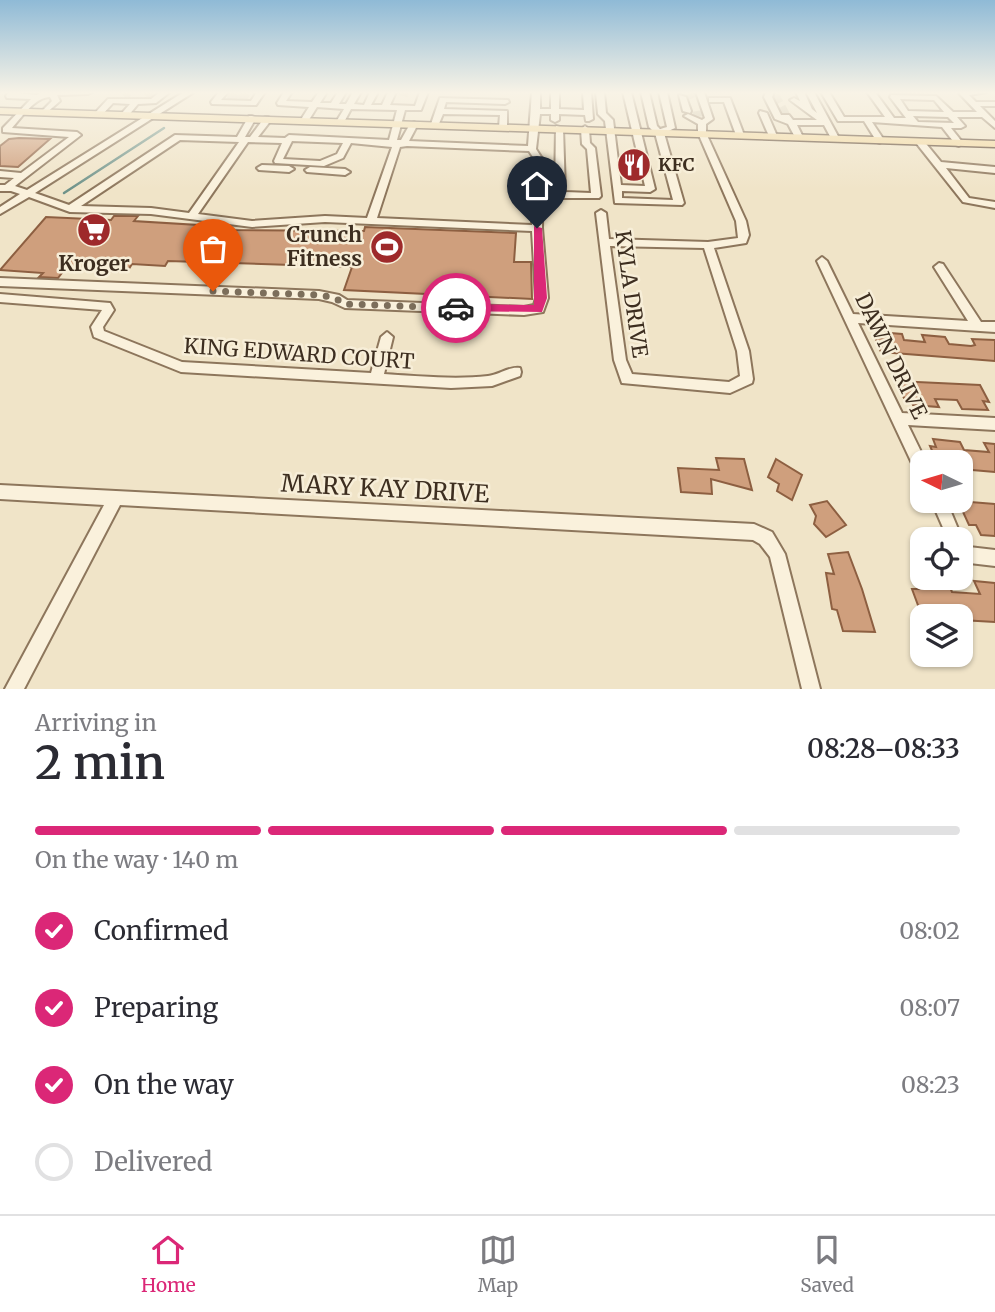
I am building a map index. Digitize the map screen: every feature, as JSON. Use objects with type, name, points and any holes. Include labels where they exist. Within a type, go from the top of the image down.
[{"type":"main road","points":[[438,124],[659,132],[678,124]]},
{"type":"main road","points":[[713,124],[740,135],[995,144]]},
{"type":"street","points":[[0,211],[139,124]]},
{"type":"street","points":[[246,140],[250,124]]},
{"type":"street","points":[[191,217],[246,140],[263,124]]},
{"type":"street","points":[[371,221],[397,144],[396,124]]},
{"type":"street","points":[[397,144],[414,124]]},
{"type":"street","points":[[0,282],[319,295],[335,298],[345,304],[524,311],[538,309],[542,298],[537,228],[539,160],[532,149],[535,124]]},
{"type":"street","points":[[557,124],[560,195],[596,196],[591,148],[586,144],[588,124]]},
{"type":"street","points":[[609,124],[618,201],[679,204],[659,132],[652,124]]},
{"type":"street","points":[[616,188],[650,189],[634,124]]},
{"type":"street","points":[[659,132],[671,128],[670,124]]},
{"type":"street","points":[[604,242],[737,244],[744,235],[698,124]]},
{"type":"street","points":[[736,124],[740,135]]},
{"type":"street","points":[[768,124],[773,136]]},
{"type":"street","points":[[793,124],[799,137]]},
{"type":"street","points":[[826,124],[835,138]]},
{"type":"street","points":[[869,124],[880,140]]},
{"type":"street","points":[[919,124],[961,126],[959,124]]},
{"type":"street","points":[[944,125],[959,143]]},
{"type":"street","points":[[0,140],[3,130],[77,135],[3,188]]},
{"type":"street","points":[[70,209],[178,137],[283,141],[289,138],[347,143],[532,149]]},
{"type":"street","points":[[283,141],[278,161],[321,164],[340,156],[347,143]]},
{"type":"street","points":[[920,142],[966,200],[995,205]]},
{"type":"street","points":[[939,165],[995,170]]},
{"type":"street","points":[[262,168],[345,172]]},
{"type":"street","points":[[0,174],[20,176]]},
{"type":"street","points":[[3,188],[70,209],[151,211],[252,224],[325,219],[537,228]]},
{"type":"street","name":"KYLA DRIVE","points":[[601,213],[620,360],[627,379],[730,388],[747,379],[743,351],[708,245]]},
{"type":"street","name":"DAWN DRIVE","points":[[822,261],[913,450]]},
{"type":"street","points":[[939,267],[978,326]]},
{"type":"street","name":"KING EDWARD COURT","points":[[0,298],[106,306],[108,310],[97,327],[98,334],[173,365],[474,383],[515,372]]},
{"type":"street","points":[[850,318],[995,327]]},
{"type":"street","points":[[376,379],[387,337]]},
{"type":"street","points":[[898,419],[995,424]]},
{"type":"street","name":"MARY KAY DRIVE","points":[[0,492],[722,528],[754,532],[766,538],[781,566],[811,689]]},
{"type":"street","points":[[14,689],[116,497]]},
{"type":"street","points":[[973,554],[995,558]]},
{"type":"building","points":[[9,139],[50,139],[18,167],[0,166],[0,146]]},
{"type":"building","points":[[114,216],[138,216],[134,221],[231,227],[230,230],[364,231],[365,227],[516,233],[514,262],[531,262],[532,299],[344,290],[352,267],[168,261],[165,266],[132,264],[127,272],[65,269],[58,278],[39,277],[43,273],[0,270],[46,217],[111,220]]},
{"type":"building","points":[[878,332],[902,334],[904,340],[925,342],[922,335],[945,337],[949,344],[971,346],[975,345],[972,339],[995,340],[995,361],[881,352],[875,337],[881,338]]},
{"type":"building","points":[[896,381],[980,385],[989,402],[983,401],[988,410],[962,409],[957,400],[935,399],[939,407],[913,405],[910,398],[904,398]]},
{"type":"building","points":[[933,439],[960,442],[964,450],[932,450],[930,446],[936,447]]},
{"type":"building","points":[[984,443],[995,444],[995,472],[973,470],[973,451],[989,452]]},
{"type":"building","points":[[716,458],[744,459],[752,490],[711,479],[712,494],[681,492],[678,468],[719,470]]},
{"type":"building","points":[[776,459],[802,475],[792,500],[777,491],[779,484],[768,477]]},
{"type":"building","points":[[827,501],[846,525],[826,537],[814,524],[816,516],[810,505]]},
{"type":"building","points":[[973,502],[995,504],[995,536],[981,535],[976,525],[969,525],[964,513],[973,513]]},
{"type":"building","points":[[848,552],[875,632],[843,631],[837,610],[832,609],[826,573],[834,574],[828,554]]},
{"type":"building","points":[[974,581],[995,583],[995,622],[973,621],[973,604],[918,604],[912,590],[951,590],[980,594]]},
{"type":"waterway","points":[[64,193],[164,128]]},
{"type":"way so far","points":[[213,291],[319,295],[335,298],[345,304],[456,308]]},
{"type":"place","name":"KFC","points":[[634,165]]},
{"type":"place","name":"Kroger","points":[[94,230]]},
{"type":"place","name":"Crunch Fitness","points":[[387,247]]},
{"type":"route","points":[[456,308],[524,311],[538,309],[542,298],[537,228]]}]
